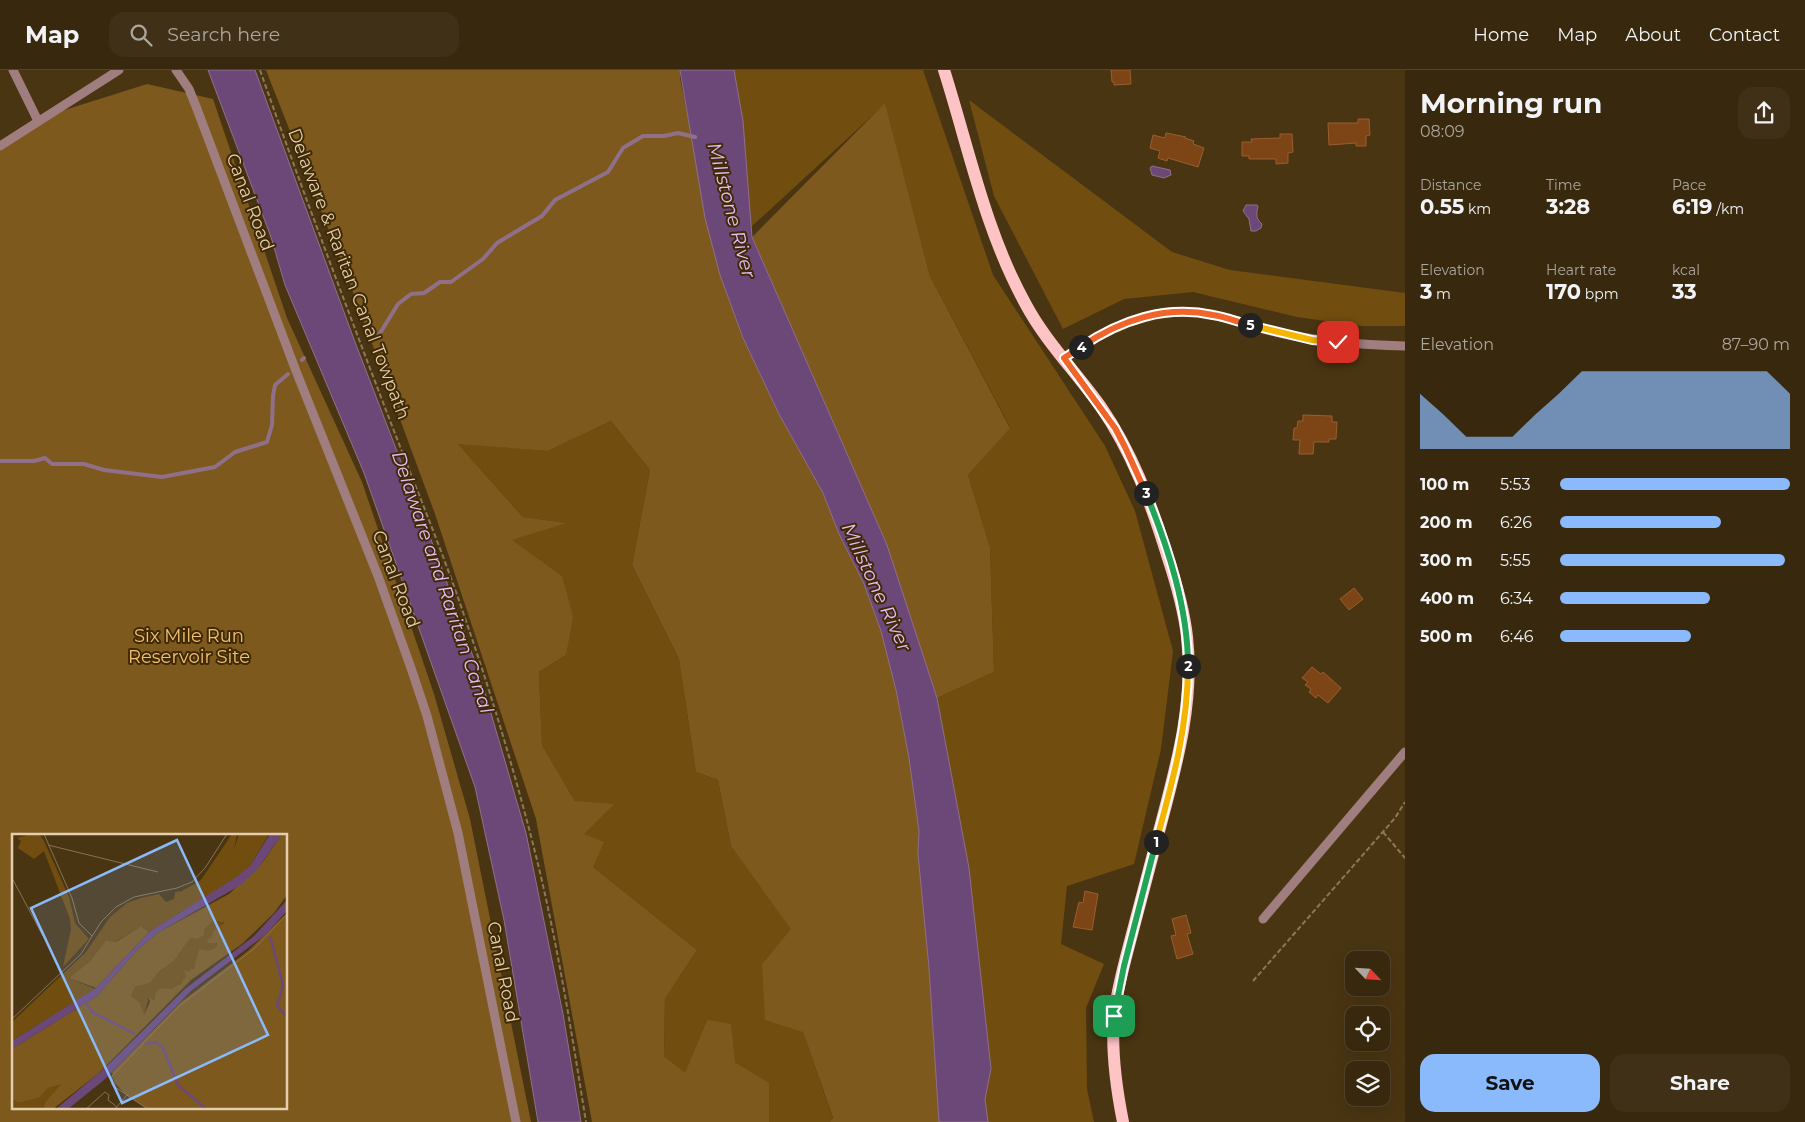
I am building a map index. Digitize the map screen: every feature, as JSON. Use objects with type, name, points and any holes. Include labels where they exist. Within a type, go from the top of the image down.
[{"type":"main road","points":[[944,70],[986,213],[1005,264],[1027,307],[1115,428],[1135,468],[1151,506],[1174,576],[1187,637],[1188,686],[1182,738],[1175,772],[1124,966],[1114,1016],[1114,1065],[1123,1122]]},
{"type":"street","points":[[13,70],[38,122]]},
{"type":"street","points":[[0,146],[119,70]]},
{"type":"street","name":"Canal Road","points":[[176,70],[189,89],[198,109],[296,371],[378,576],[414,676],[436,747],[458,833],[516,1122]]},
{"type":"street","points":[[1064,358],[1118,325],[1142,316],[1182,312],[1214,315],[1261,329],[1312,340],[1405,346]]},
{"type":"street","points":[[1264,919],[1405,752]]},
{"type":"path","name":"Delaware & Raritan Canal Towpath","points":[[260,70],[365,354],[442,552],[467,621],[490,694],[518,787],[537,862],[586,1122]]},
{"type":"path","points":[[1253,981],[1383,832],[1405,802]]},
{"type":"path","points":[[1383,832],[1405,858]]},
{"type":"shaded area","points":[[734,70],[923,70],[993,275],[1105,446],[1135,511],[1173,651],[1161,749],[1134,864],[1067,886],[1061,944],[1104,964],[1086,1008],[1087,1089],[1094,1122],[988,1122],[985,1099],[991,1069],[969,868],[937,698],[994,672],[990,547],[968,475],[1010,427],[930,276],[885,104],[751,227],[743,121]]},
{"type":"shaded area","points":[[969,100],[1172,252],[1230,270],[1405,293],[1405,326],[1362,326],[1297,317],[1193,292],[1124,299],[1063,329],[994,196]]},
{"type":"shaded area","points":[[611,421],[650,470],[632,565],[679,659],[696,772],[718,780],[731,846],[792,929],[762,964],[803,1032],[833,1119],[830,1122],[769,1122],[769,1084],[735,1062],[707,1020],[685,1074],[664,1056],[665,999],[697,950],[593,867],[575,801],[542,745],[539,672],[566,655],[562,576],[511,540],[566,523],[523,517],[457,443],[548,451]]},
{"type":"green space","points":[[266,70],[680,70],[680,78],[720,275],[743,338],[779,414],[823,493],[839,534],[864,584],[881,631],[896,690],[909,758],[919,831],[918,854],[929,968],[939,1122],[830,1122],[833,1118],[803,1032],[765,1020],[762,964],[791,929],[731,846],[718,780],[696,772],[679,659],[632,565],[650,470],[611,421],[548,451],[458,444],[523,517],[567,523],[512,540],[562,576],[573,617],[566,655],[539,672],[542,745],[575,801],[614,804],[584,834],[604,842],[593,867],[697,950],[665,999],[664,1056],[685,1073],[707,1020],[731,1024],[735,1062],[769,1083],[769,1122],[592,1122],[536,819],[435,514],[350,284]]},
{"type":"green space","name":"Six Mile Run Reservoir Site","points":[[147,84],[213,99],[287,318],[362,482],[434,694],[470,819],[531,1122],[0,1122],[0,141],[33,120]]},
{"type":"green space","points":[[885,103],[930,276],[1010,428],[968,475],[990,547],[994,672],[937,698],[887,545],[752,237]]},
{"type":"water","name":"Delaware and Raritan Canal","points":[[208,70],[255,70],[355,342],[440,563],[481,679],[526,833],[563,1014],[581,1122],[538,1122],[504,920],[475,787],[364,473],[285,285],[271,237]]},
{"type":"water","name":"Millstone River","points":[[680,70],[734,70],[743,121],[752,237],[887,545],[937,698],[969,868],[991,1069],[985,1099],[988,1122],[939,1122],[929,968],[918,854],[919,831],[909,758],[896,690],[881,631],[864,584],[839,534],[823,493],[779,414],[743,338],[720,275],[705,218]]},
{"type":"water","points":[[1152,166],[1170,170],[1171,175],[1164,178],[1152,175],[1150,168]]},
{"type":"water","points":[[1246,205],[1257,205],[1258,207],[1257,216],[1262,224],[1261,228],[1256,231],[1251,231],[1249,219],[1243,211]]},
{"type":"building","points":[[1111,70],[1130,70],[1131,84],[1114,85]]},
{"type":"building","points":[[1358,119],[1369,119],[1370,135],[1366,136],[1366,146],[1356,146],[1356,143],[1329,145],[1328,123],[1358,123]]},
{"type":"building","points":[[1166,133],[1186,137],[1194,141],[1193,144],[1204,148],[1198,167],[1168,158],[1167,161],[1158,158],[1160,151],[1150,148],[1153,135],[1165,138]]},
{"type":"building","points":[[1280,134],[1292,134],[1293,152],[1288,153],[1288,163],[1276,164],[1276,159],[1249,159],[1249,156],[1242,156],[1242,142],[1252,142],[1251,139],[1280,138]]},
{"type":"building","points":[[1303,415],[1332,416],[1332,422],[1337,422],[1336,439],[1329,439],[1329,442],[1314,442],[1313,454],[1299,454],[1300,440],[1293,440],[1294,428],[1297,428],[1298,421],[1303,421]]},
{"type":"building","points":[[1354,588],[1363,599],[1349,610],[1340,599]]},
{"type":"building","points":[[1312,667],[1321,674],[1323,672],[1341,688],[1328,703],[1318,695],[1316,698],[1309,692],[1311,689],[1305,685],[1308,682],[1302,678]]},
{"type":"building","points":[[1085,891],[1098,894],[1092,930],[1073,927],[1079,902],[1083,903]]},
{"type":"building","points":[[1186,915],[1191,933],[1187,934],[1193,954],[1177,959],[1171,936],[1176,935],[1172,919]]},
{"type":"waterway","points":[[377,338],[398,304],[411,294],[424,293],[440,282],[451,282],[483,259],[497,243],[542,216],[555,200],[608,172],[623,148],[643,136],[664,136],[678,133],[695,137]]},
{"type":"waterway","points":[[0,461],[34,461],[45,458],[52,464],[84,464],[104,470],[162,477],[215,467],[235,452],[267,442],[272,425],[275,385],[288,374]]},
{"type":"route","points":[[1114,1016],[1118,990],[1175,772],[1182,738],[1188,686],[1187,637],[1174,576],[1151,506],[1135,468],[1115,428],[1064,358],[1118,325],[1142,316],[1162,313],[1199,312],[1261,329],[1312,340],[1338,342]]}]
